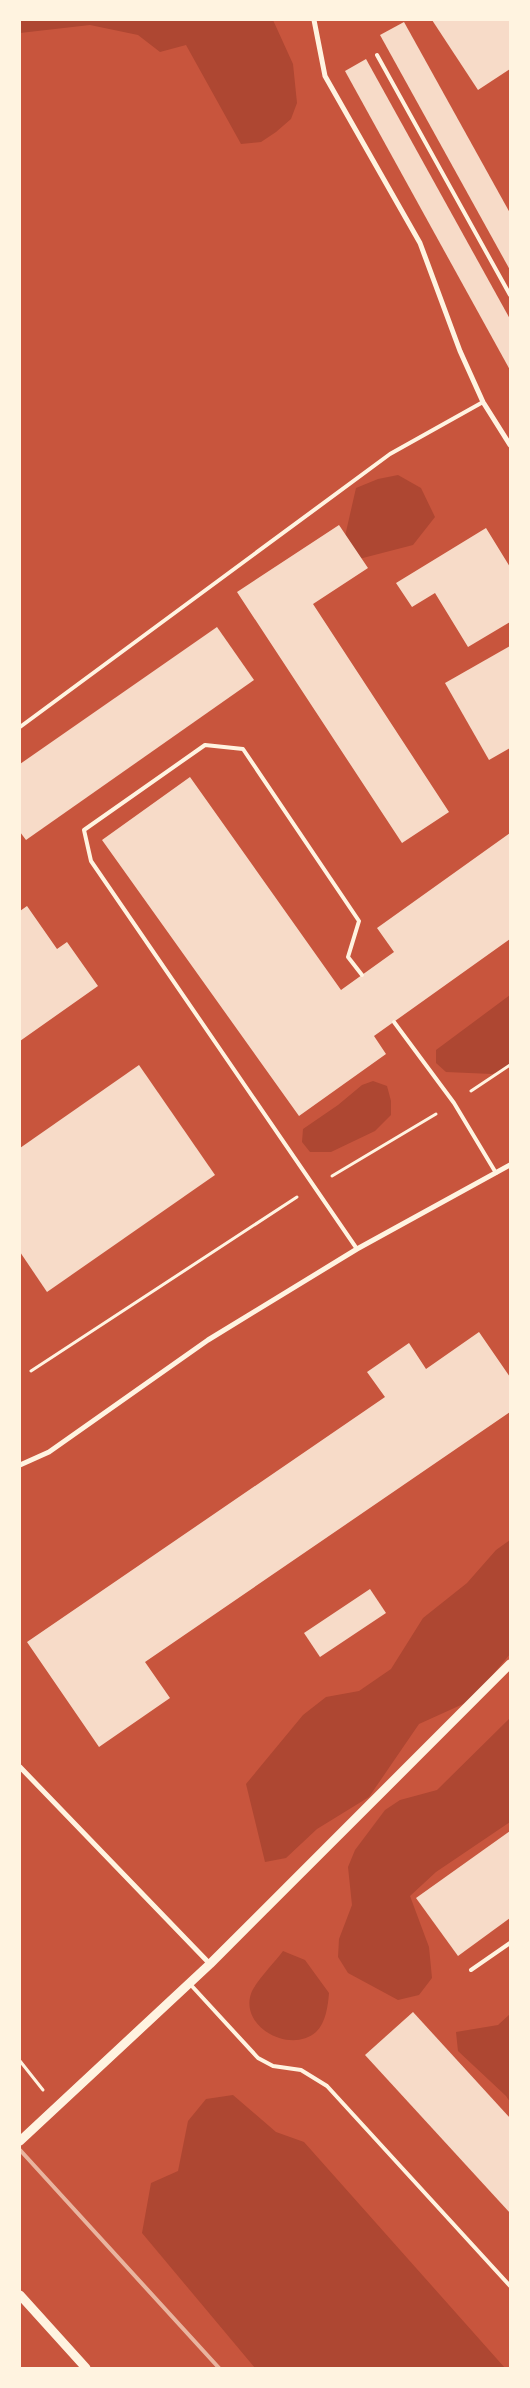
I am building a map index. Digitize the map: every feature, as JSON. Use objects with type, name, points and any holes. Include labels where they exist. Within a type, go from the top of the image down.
[{"type":"street","points":[[314,20],[325,76],[420,243],[460,350],[483,402],[510,446]]},
{"type":"street","points":[[20,1465],[49,1452],[208,1340],[357,1249],[510,1165]]},
{"type":"street","points":[[20,2141],[210,1964],[510,1664]]},
{"type":"street","points":[[20,1767],[210,1964]]},
{"type":"street","points":[[20,2295],[86,2368]]},
{"type":"lane","points":[[377,55],[510,295]]},
{"type":"lane","points":[[20,727],[390,454],[483,402]]},
{"type":"lane","points":[[357,1249],[91,861],[84,830],[205,745],[243,750],[359,921],[348,957],[362,976]]},
{"type":"lane","points":[[394,1022],[454,1103],[496,1173]]},
{"type":"lane","points":[[471,1970],[510,1943]]},
{"type":"lane","points":[[189,1984],[258,2058],[274,2066],[302,2070],[327,2086],[510,2286]]},
{"type":"path","points":[[31,1371],[314,1187],[454,1103],[510,1065]]},
{"type":"path","points":[[20,2061],[44,2091]]},
{"type":"shaded area","points":[[20,20],[273,20],[293,64],[297,103],[291,119],[276,132],[261,142],[241,144],[186,45],[160,52],[138,35],[90,25],[20,33]]},
{"type":"shaded area","points":[[398,475],[421,488],[435,517],[413,545],[359,559],[343,545],[356,488],[378,479]]},
{"type":"shaded area","points":[[510,995],[510,1066],[505,1070],[492,1074],[446,1072],[436,1063],[436,1050]]},
{"type":"shaded area","points":[[373,1081],[387,1086],[391,1101],[391,1115],[375,1131],[331,1152],[310,1152],[302,1142],[303,1129],[338,1105],[362,1085]]},
{"type":"shaded area","points":[[510,1540],[510,1654],[472,1700],[419,1724],[369,1797],[317,1829],[286,1858],[265,1862],[246,1784],[303,1715],[326,1697],[359,1691],[391,1669],[423,1618],[467,1583],[496,1550]]},
{"type":"shaded area","points":[[510,1718],[510,1822],[436,1872],[410,1896],[429,1947],[432,1978],[419,1995],[398,2000],[348,1973],[338,1957],[339,1939],[352,1905],[348,1867],[355,1850],[385,1810],[400,1800],[437,1790]]},
{"type":"shaded area","points":[[283,1951],[305,1960],[329,1993],[322,2024],[316,2032],[305,2038],[293,2040],[280,2038],[269,2033],[259,2025],[252,2015],[249,2004],[252,1991],[258,1981]]},
{"type":"shaded area","points":[[510,2014],[510,2102],[458,2051],[456,2032],[498,2025]]},
{"type":"shaded area","points":[[233,2095],[276,2132],[304,2142],[505,2368],[255,2368],[142,2233],[151,2183],[178,2171],[188,2121],[206,2099]]},
{"type":"building","points":[[432,20],[510,20],[510,69],[478,90]]},
{"type":"building","points":[[404,22],[510,213],[510,270],[380,35]]},
{"type":"building","points":[[366,59],[510,319],[510,370],[345,71]]},
{"type":"building","points":[[339,525],[368,568],[313,604],[449,812],[402,843],[237,592]]},
{"type":"building","points":[[486,528],[510,567],[510,622],[468,647],[435,593],[412,607],[396,583]]},
{"type":"building","points":[[217,627],[254,680],[26,840],[20,832],[20,764]]},
{"type":"building","points":[[510,646],[510,748],[489,760],[445,683]]},
{"type":"building","points":[[190,777],[341,990],[394,952],[377,928],[510,833],[510,939],[374,1036],[386,1054],[299,1116],[102,840]]},
{"type":"building","points":[[27,906],[57,949],[67,942],[98,986],[20,1041],[20,911]]},
{"type":"building","points":[[139,1065],[215,1175],[47,1292],[20,1252],[20,1148]]},
{"type":"building","points":[[479,1332],[510,1377],[510,1412],[145,1662],[170,1698],[99,1747],[27,1642],[385,1397],[367,1372],[409,1343],[426,1369]]},
{"type":"building","points":[[370,1589],[386,1613],[320,1657],[304,1633]]},
{"type":"building","points":[[510,1831],[510,1918],[458,1956],[416,1898]]},
{"type":"building","points":[[413,2012],[510,2118],[510,2213],[365,2055]]},
{"type":"railway","points":[[20,2150],[219,2368]]}]
